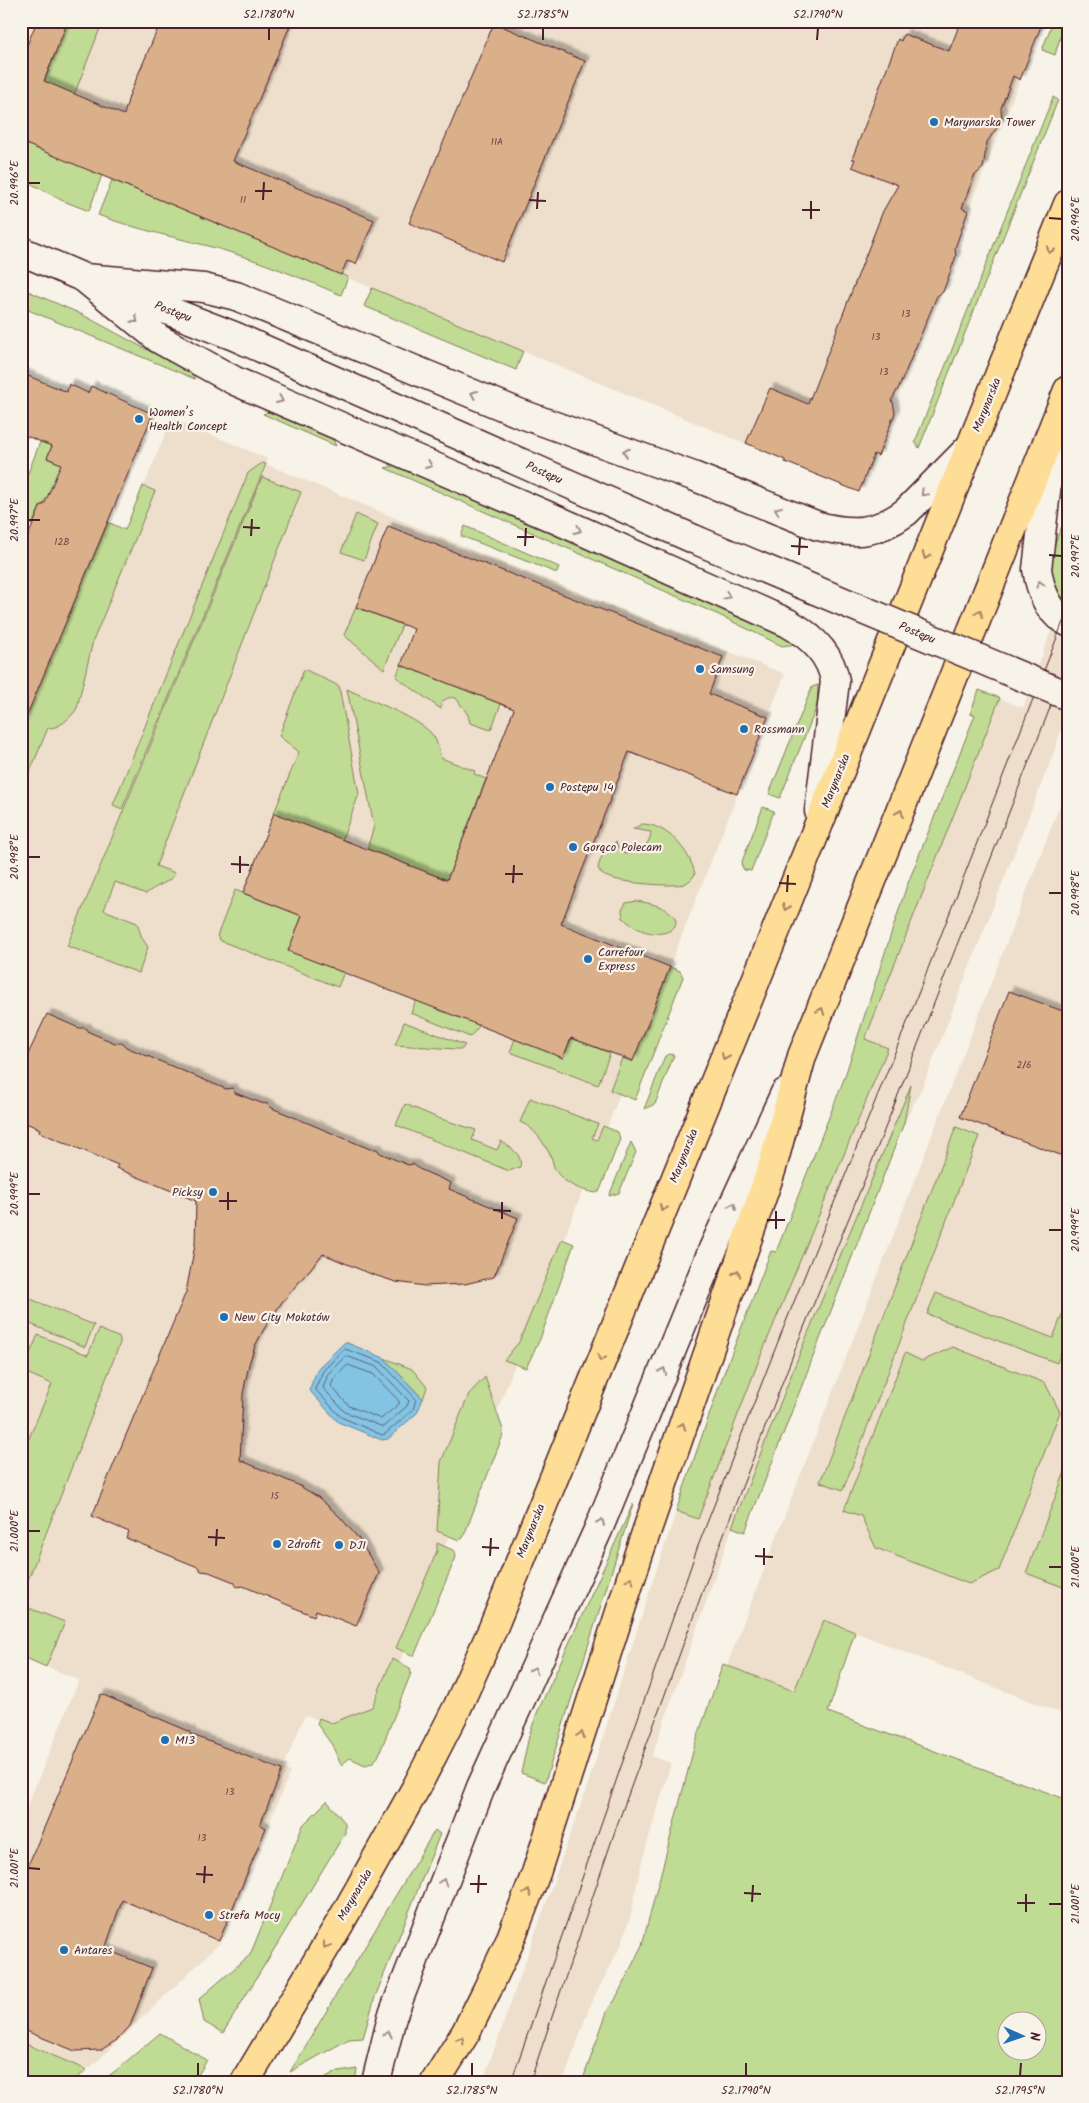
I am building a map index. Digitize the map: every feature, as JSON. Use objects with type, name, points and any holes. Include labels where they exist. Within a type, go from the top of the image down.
[{"type":"main road","name":"Marynarska","points":[[245,2082],[394,1827],[457,1708],[493,1628],[1068,204]]},
{"type":"main road","points":[[435,2082],[466,2032],[509,1943],[536,1873],[657,1498],[769,1178],[802,1056],[1068,390]]},
{"type":"street","name":"Postępu","points":[[21,251],[84,278],[234,336],[696,540],[1068,696]]},
{"type":"street","points":[[84,278],[204,288],[236,296],[519,413],[693,476],[818,526],[834,530],[861,532],[872,530],[894,520],[906,512],[971,446]]},
{"type":"street","points":[[84,278],[158,339],[235,381],[622,549],[788,623],[807,635],[822,650],[830,663],[835,681],[817,829]]},
{"type":"street","points":[[1054,426],[1037,569],[1039,581],[1048,604],[1056,614],[1068,622]]},
{"type":"street","points":[[376,2082],[392,2017],[478,1795],[598,1530],[713,1249],[802,1056]]},
{"type":"shaded area","points":[[21,21],[1043,21],[954,247],[956,256],[943,292],[936,295],[893,402],[895,413],[881,449],[875,452],[859,491],[50,154],[21,136]]},
{"type":"shaded area","points":[[172,418],[268,459],[266,464],[477,552],[785,674],[370,1739],[305,1715],[283,1768],[290,1772],[221,1942],[90,2068],[21,2066],[21,1821],[79,1680],[21,1656],[21,771],[25,772]]},
{"type":"shaded area","points":[[1068,512],[1068,709],[1054,752],[922,1088],[904,1123],[745,1532],[732,1528],[652,1756],[671,1763],[641,1865],[630,1918],[621,1945],[591,2003],[563,2082],[485,2082],[483,2081],[587,1787],[659,1562],[721,1381],[771,1251],[776,1252],[831,1115],[852,1058],[906,888],[975,715],[970,714],[979,690],[1023,708],[1062,600],[1053,580],[1055,544]]},
{"type":"shaded area","points":[[1066,789],[1068,790],[1068,1716],[824,1620],[794,1691],[727,1665]]},
{"type":"green space","points":[[68,21],[103,21],[53,149],[102,175],[89,211],[61,200],[21,178],[21,98],[45,80]]},
{"type":"green space","points":[[1053,21],[1065,21],[1055,55],[1042,50]]},
{"type":"green space","points":[[1053,97],[1058,100],[919,448],[915,442]]},
{"type":"green space","points":[[112,180],[348,277],[341,295],[281,270],[235,254],[98,215]]},
{"type":"green space","points":[[21,288],[81,314],[192,374],[195,379],[21,307]]},
{"type":"green space","points":[[372,288],[523,351],[516,370],[364,306]]},
{"type":"green space","points":[[274,410],[331,435],[336,446],[263,414]]},
{"type":"green space","points":[[40,442],[52,446],[47,458],[65,465],[44,505],[41,505],[32,525],[21,521],[22,489]]},
{"type":"green space","points":[[262,463],[266,464],[122,809],[113,805],[248,473]]},
{"type":"green space","points":[[397,465],[781,633],[797,644],[782,646],[719,615],[385,468]]},
{"type":"green space","points":[[262,477],[301,492],[156,866],[175,873],[170,879],[146,894],[115,882],[104,910],[137,923],[142,938],[148,947],[139,973],[67,946]]},
{"type":"green space","points":[[143,486],[155,491],[93,641],[77,708],[65,722],[56,727],[48,728],[29,774],[21,771],[21,727],[108,522],[125,530]]},
{"type":"green space","points":[[1068,512],[1068,586],[1062,600],[1052,574],[1051,564],[1054,546]]},
{"type":"green space","points":[[356,514],[378,524],[364,560],[341,552]]},
{"type":"green space","points":[[465,526],[559,567],[557,573],[461,536]]},
{"type":"green space","points":[[356,607],[402,625],[384,669],[344,635]]},
{"type":"green space","points":[[401,665],[501,704],[491,730],[470,723],[468,715],[456,698],[444,700],[441,703],[441,709],[396,677]]},
{"type":"green space","points":[[304,669],[339,686],[359,794],[342,840],[274,813],[299,752],[279,736]]},
{"type":"green space","points":[[818,685],[817,706],[780,798],[769,794],[812,687]]},
{"type":"green space","points":[[347,689],[414,720],[433,735],[441,758],[475,771],[474,774],[486,779],[447,880],[367,849],[374,826]]},
{"type":"green space","points":[[979,690],[1000,698],[865,1039],[888,1048],[759,1360],[698,1519],[676,1511],[721,1381],[771,1251],[776,1252],[844,1079],[906,888],[975,715],[970,714]]},
{"type":"green space","points":[[763,807],[774,811],[751,871],[744,870],[741,864]]},
{"type":"green space","points":[[642,824],[660,829],[676,840],[683,848],[695,874],[689,881],[677,885],[642,884],[617,880],[601,873],[598,868],[602,856],[616,842],[618,848],[625,854],[639,850],[646,845],[651,832],[633,829]]},
{"type":"green space","points":[[235,890],[302,916],[289,951],[344,972],[338,987],[221,941],[217,936]]},
{"type":"green space","points":[[636,901],[659,906],[672,913],[676,921],[673,928],[665,932],[653,933],[639,929],[623,918],[622,910],[626,903]]},
{"type":"green space","points":[[670,967],[680,971],[683,977],[635,1100],[610,1090],[622,1058],[632,1062]]},
{"type":"green space","points":[[416,1000],[480,1025],[470,1037],[411,1013]]},
{"type":"green space","points":[[404,1022],[465,1045],[462,1049],[456,1049],[395,1045]]},
{"type":"green space","points":[[571,1038],[610,1053],[598,1085],[510,1052],[515,1039],[563,1058]]},
{"type":"green space","points":[[674,1055],[655,1104],[644,1109],[665,1056]]},
{"type":"green space","points":[[911,1085],[904,1123],[745,1532],[732,1527],[801,1350]]},
{"type":"green space","points":[[530,1098],[598,1124],[592,1138],[597,1140],[603,1126],[618,1132],[620,1139],[600,1190],[596,1193],[579,1189],[559,1176],[549,1152],[538,1136],[520,1122]]},
{"type":"green space","points":[[405,1104],[438,1118],[476,1130],[472,1140],[497,1150],[501,1141],[518,1155],[520,1167],[509,1171],[396,1125]]},
{"type":"green space","points":[[956,1127],[979,1136],[843,1490],[820,1482]]},
{"type":"green space","points":[[631,1142],[636,1152],[619,1193],[609,1196]]},
{"type":"green space","points":[[562,1239],[574,1244],[540,1339],[526,1368],[504,1360],[519,1342]]},
{"type":"green space","points":[[936,1293],[1053,1338],[1068,1299],[1068,1334],[1057,1363],[927,1314]]},
{"type":"green space","points":[[21,1295],[94,1325],[85,1347],[21,1320]]},
{"type":"green space","points":[[99,1329],[120,1338],[120,1343],[21,1598],[21,1457],[52,1384],[22,1371],[38,1335],[88,1355]]},
{"type":"green space","points":[[953,1347],[1045,1383],[1060,1412],[999,1570],[969,1584],[876,1548],[861,1516],[844,1510],[905,1353],[922,1361]]},
{"type":"green space","points":[[384,1358],[412,1369],[427,1387],[423,1399]]},
{"type":"green space","points":[[485,1377],[503,1435],[463,1538],[459,1540],[437,1531],[441,1462],[469,1394]]},
{"type":"green space","points":[[1068,1464],[1068,1589],[1026,1573]]},
{"type":"green space","points":[[633,1504],[545,1782],[521,1773],[529,1736],[537,1713]]},
{"type":"green space","points":[[437,1543],[455,1551],[456,1557],[414,1656],[396,1648],[437,1551]]},
{"type":"green space","points":[[21,1605],[65,1622],[46,1667],[21,1656]]},
{"type":"green space","points":[[824,1620],[855,1632],[828,1712],[1068,1800],[1068,2082],[582,2082],[608,2009],[615,2000],[642,1945],[695,1744],[723,1664],[794,1691]]},
{"type":"green space","points":[[392,1659],[410,1668],[411,1673],[378,1757],[372,1763],[365,1765],[350,1758],[341,1765],[332,1745],[317,1724],[319,1718],[332,1723],[372,1707]]},
{"type":"green space","points":[[327,1801],[345,1823],[345,1833],[223,2033],[204,2022],[199,1999],[250,1955],[303,1825]]},
{"type":"green space","points":[[435,1830],[440,1834],[375,1997],[363,2038],[349,2039],[290,2072]]},
{"type":"green space","points":[[160,2033],[207,2060],[194,2082],[100,2082],[114,2072]]},
{"type":"green space","points":[[21,2042],[87,2070],[72,2082],[21,2082]]},
{"type":"green space","points":[[357,2069],[355,2082],[318,2082],[333,2073]]},
{"type":"water","points":[[345,1342],[384,1358],[423,1399],[417,1413],[388,1439],[382,1440],[338,1422],[309,1390],[318,1368]]},
{"type":"building","points":[[37,21],[68,21],[44,81],[124,115],[129,96],[161,21],[292,21],[233,161],[374,220],[356,264],[347,261],[341,275],[21,142],[21,60]]},
{"type":"building","points":[[961,21],[1043,21],[1020,80],[1013,76],[1001,108],[1002,120],[987,142],[983,168],[974,176],[962,208],[968,211],[955,248],[956,256],[943,292],[937,296],[900,385],[891,401],[893,402],[895,413],[878,456],[874,454],[859,492],[785,462],[785,460],[746,443],[770,388],[808,404],[883,211],[898,185],[852,167],[855,159],[852,159],[898,39],[901,41],[904,34],[949,51]]},
{"type":"building","points":[[494,23],[585,61],[502,262],[409,223]]},
{"type":"building","points":[[21,373],[67,392],[69,384],[88,393],[91,386],[153,414],[22,727],[21,553],[61,464],[47,458],[52,446],[21,434]]},
{"type":"building","name":"Postępu 14","points":[[388,526],[723,657],[709,694],[768,717],[737,794],[629,752],[561,924],[670,967],[633,1061],[571,1038],[563,1058],[288,951],[302,916],[243,893],[274,813],[447,880],[514,709],[401,665],[414,629],[356,607]]},
{"type":"building","points":[[1009,991],[1068,1013],[1068,1158],[960,1117]]},
{"type":"building","name":"New City Mokotów","points":[[47,1014],[79,1028],[86,1028],[89,1032],[115,1043],[122,1043],[126,1047],[226,1089],[232,1088],[235,1093],[268,1104],[272,1108],[370,1149],[377,1149],[380,1153],[408,1165],[413,1164],[419,1169],[451,1183],[449,1189],[518,1218],[494,1277],[465,1284],[425,1286],[396,1282],[323,1254],[282,1302],[255,1346],[243,1394],[240,1460],[298,1485],[318,1497],[339,1516],[359,1539],[379,1573],[356,1626],[316,1610],[314,1616],[243,1586],[237,1587],[234,1582],[209,1572],[201,1571],[198,1567],[126,1538],[129,1532],[92,1516],[186,1292],[195,1245],[196,1201],[116,1168],[118,1165],[39,1132],[40,1129],[21,1121],[21,1069]]},
{"type":"building","points":[[101,1694],[191,1732],[190,1734],[282,1770],[260,1825],[266,1828],[219,1941],[122,1900],[105,1949],[152,1968],[130,2026],[117,2040],[101,2050],[75,2051],[21,2029],[21,1882]]},
{"type":"tram line","points":[[511,2082],[698,1546],[781,1334],[906,1025],[1068,609]]},
{"type":"tram line","points":[[530,2082],[616,1828],[717,1552],[798,1342],[869,1169],[1068,662]]},
{"type":"place","name":"Marynarska Tower","points":[[934,122]]},
{"type":"place","name":"Women’s Health Concept","points":[[139,419]]},
{"type":"place","name":"Samsung","points":[[700,669]]},
{"type":"place","name":"Rossmann","points":[[744,729]]},
{"type":"place","name":"Postępu 14","points":[[550,787]]},
{"type":"place","name":"Gorąco Polecam","points":[[573,847]]},
{"type":"place","name":"Carrefour Express","points":[[588,959]]},
{"type":"place","name":"Picksy","points":[[213,1192]]},
{"type":"place","name":"New City Mokotów","points":[[224,1317]]},
{"type":"place","name":"Zdrofit","points":[[277,1544]]},
{"type":"place","name":"DJI","points":[[339,1545]]},
{"type":"place","name":"M13","points":[[165,1740]]},
{"type":"place","name":"Strefa Mocy","points":[[209,1915]]},
{"type":"place","name":"Antares","points":[[64,1950]]}]
